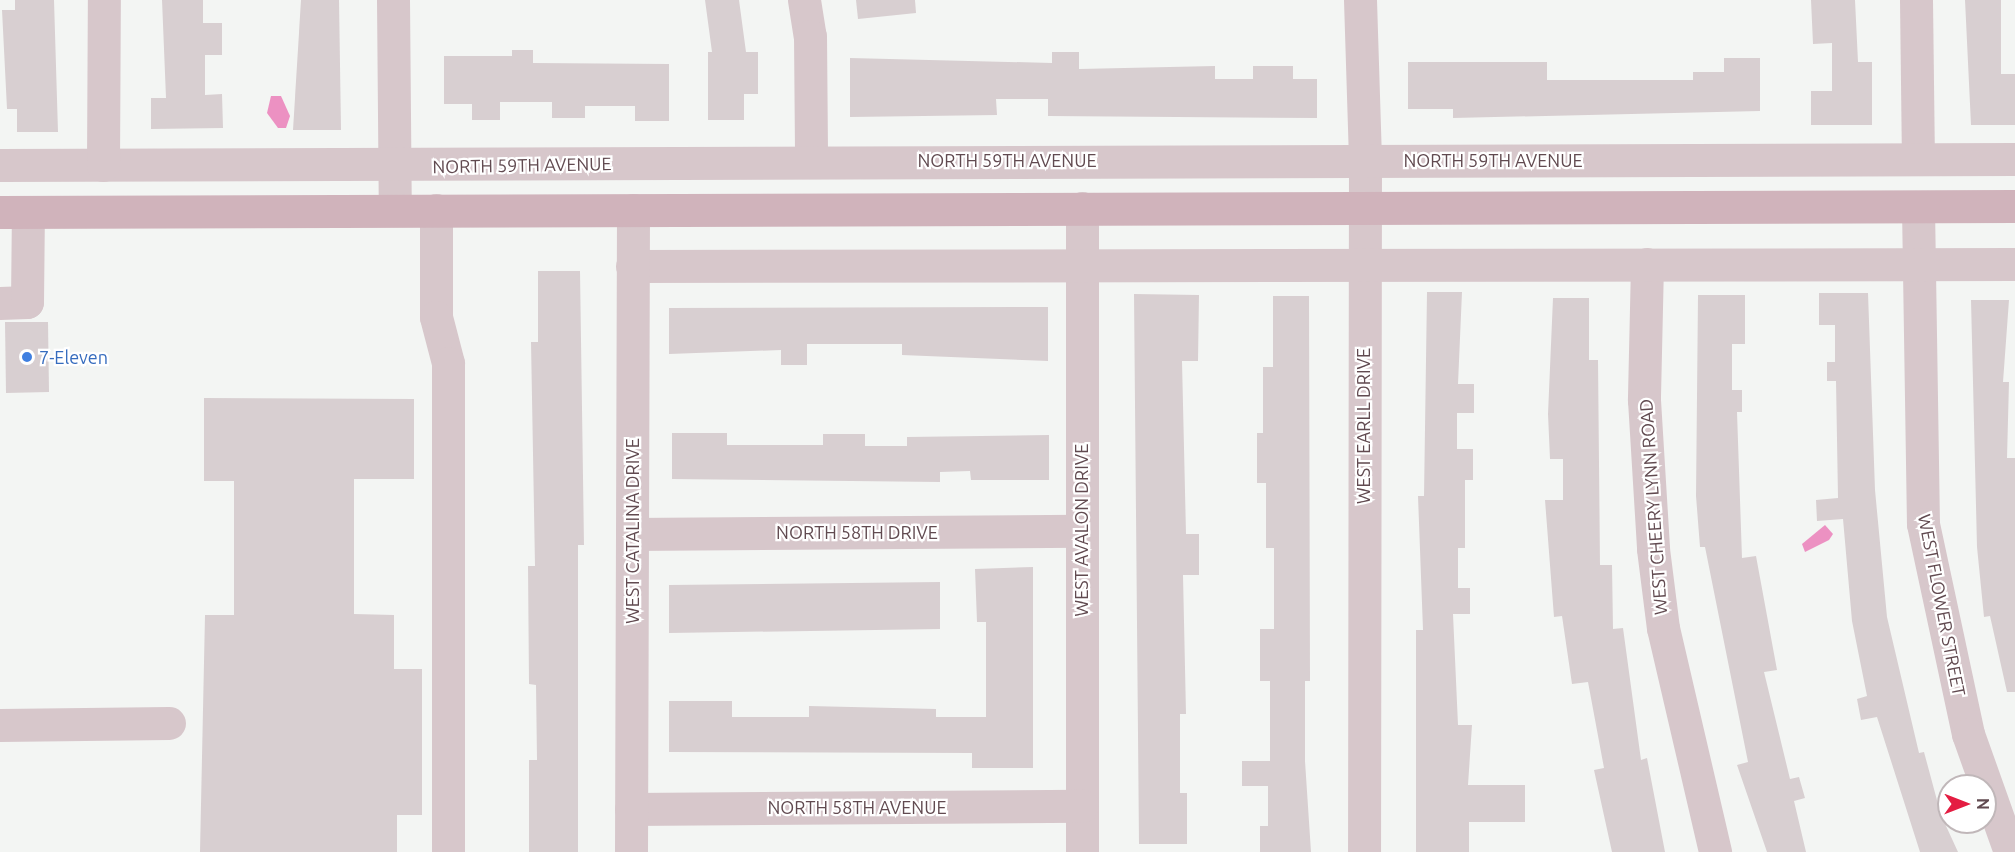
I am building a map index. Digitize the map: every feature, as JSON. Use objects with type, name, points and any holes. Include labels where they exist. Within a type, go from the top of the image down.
[{"type":"main road","points":[[14,212],[2015,206]]},
{"type":"street","points":[[103,165],[104,0]]},
{"type":"street","points":[[393,0],[395,210]]},
{"type":"street","points":[[804,0],[810,36],[811,162]]},
{"type":"street","name":"WEST EARLL DRIVE","points":[[1360,0],[1365,161],[1363,265],[1364,852]]},
{"type":"street","points":[[1916,0],[1918,159]]},
{"type":"street","name":"NORTH 59TH AVENUE","points":[[0,165],[395,166],[811,162],[2015,159]]},
{"type":"street","name":"WEST FLOWER STREET","points":[[1918,207],[1923,524],[1968,734],[2010,852]]},
{"type":"street","name":"WEST AVALON DRIVE","points":[[1082,208],[1082,852]]},
{"type":"street","points":[[436,210],[435,317],[448,363],[448,852]]},
{"type":"street","name":"WEST CATALINA DRIVE","points":[[632,852],[633,210]]},
{"type":"street","points":[[0,303],[27,302],[14,212]]},
{"type":"street","name":"WEST CHEERY LYNN ROAD","points":[[1647,264],[1644,400],[1656,571],[1663,628],[1715,852]]},
{"type":"street","points":[[632,266],[2015,264]]},
{"type":"street","name":"NORTH 58TH DRIVE","points":[[632,534],[1081,531]]},
{"type":"street","points":[[0,725],[169,723]]},
{"type":"street","name":"NORTH 58TH AVENUE","points":[[632,808],[1082,806]]},
{"type":"shaded area","points":[[271,96],[281,96],[290,116],[286,128],[278,128],[267,113]]},
{"type":"shaded area","points":[[1825,525],[1833,534],[1829,540],[1805,552],[1802,544]]},
{"type":"building","points":[[15,0],[54,0],[58,132],[17,132],[17,109],[7,109],[2,10],[15,10]]},
{"type":"building","points":[[162,0],[203,0],[203,23],[222,23],[222,55],[205,55],[205,95],[222,94],[223,128],[151,129],[151,98],[166,98]]},
{"type":"building","points":[[301,0],[339,0],[341,130],[293,130]]},
{"type":"building","points":[[705,0],[739,0],[746,52],[758,52],[758,94],[744,94],[744,120],[708,120],[708,52],[712,52]]},
{"type":"building","points":[[856,0],[915,0],[916,13],[858,19]]},
{"type":"building","points":[[1811,0],[1855,0],[1858,62],[1872,62],[1872,125],[1811,125],[1811,91],[1832,91],[1832,43],[1813,44]]},
{"type":"building","points":[[1965,0],[2001,0],[2001,74],[2015,74],[2015,125],[1971,125]]},
{"type":"building","points":[[512,50],[533,50],[533,63],[669,64],[669,121],[635,121],[635,106],[585,106],[585,118],[552,118],[552,102],[500,102],[500,120],[472,120],[472,104],[444,104],[444,56],[512,56]]},
{"type":"building","points":[[1052,52],[1079,52],[1079,69],[1215,66],[1215,79],[1253,79],[1253,66],[1293,66],[1293,79],[1317,79],[1317,118],[1048,116],[1048,99],[996,99],[997,115],[850,117],[850,58],[1052,63]]},
{"type":"building","points":[[1724,58],[1760,58],[1760,111],[1453,118],[1453,109],[1408,109],[1408,62],[1547,62],[1547,80],[1693,80],[1693,72],[1724,72]]},
{"type":"building","points":[[538,271],[580,271],[584,545],[578,545],[578,852],[529,852],[529,760],[537,760],[536,685],[529,684],[528,566],[535,566],[531,342],[538,342]]},
{"type":"building","points":[[1427,292],[1462,292],[1458,384],[1474,384],[1474,413],[1457,413],[1457,449],[1473,449],[1473,480],[1465,480],[1465,548],[1458,548],[1458,588],[1470,588],[1470,614],[1453,614],[1458,725],[1472,725],[1468,785],[1525,785],[1525,822],[1469,822],[1469,852],[1416,852],[1416,630],[1423,630],[1418,496],[1424,496]]},
{"type":"building","points":[[1819,293],[1868,293],[1875,490],[1887,617],[1919,753],[1924,752],[1937,800],[1937,834],[1950,834],[1958,852],[1920,852],[1877,717],[1861,720],[1857,699],[1867,696],[1852,621],[1843,519],[1817,521],[1816,500],[1838,498],[1836,381],[1827,381],[1827,362],[1835,362],[1835,325],[1819,325]]},
{"type":"building","points":[[1134,294],[1199,295],[1198,361],[1182,361],[1186,534],[1199,534],[1199,575],[1183,575],[1186,714],[1180,714],[1180,793],[1187,793],[1187,844],[1139,844]]},
{"type":"building","points":[[1698,295],[1745,295],[1745,344],[1732,344],[1732,390],[1742,390],[1742,412],[1737,412],[1742,558],[1756,556],[1777,670],[1764,672],[1790,779],[1799,777],[1805,798],[1794,801],[1806,852],[1767,852],[1737,765],[1748,762],[1705,547],[1700,547],[1696,496]]},
{"type":"building","points":[[1273,296],[1309,296],[1310,681],[1305,681],[1305,761],[1311,852],[1260,852],[1260,826],[1268,826],[1268,786],[1242,786],[1242,761],[1270,761],[1270,681],[1260,681],[1260,629],[1274,629],[1274,548],[1266,548],[1266,483],[1257,483],[1257,433],[1263,433],[1263,367],[1273,367]]},
{"type":"building","points":[[1553,298],[1589,298],[1589,360],[1598,360],[1600,565],[1612,565],[1613,629],[1623,628],[1641,760],[1647,758],[1665,852],[1612,852],[1594,770],[1604,768],[1588,682],[1572,684],[1562,616],[1554,617],[1545,500],[1563,500],[1563,459],[1550,459],[1548,414]]},
{"type":"building","points":[[1971,300],[2009,300],[2003,382],[2009,382],[2007,458],[2015,458],[2015,692],[2007,692],[1990,616],[1984,617],[1977,547]]},
{"type":"building","points":[[1048,307],[1048,361],[902,355],[902,344],[807,344],[807,365],[781,365],[781,350],[669,354],[669,308]]},
{"type":"building","name":"7-Eleven","points":[[5,322],[48,322],[49,392],[6,393]]},
{"type":"building","points":[[204,398],[414,399],[414,479],[354,479],[354,614],[394,615],[394,669],[422,669],[422,815],[397,815],[397,852],[200,852],[205,615],[234,615],[234,481],[204,481]]},
{"type":"building","points":[[672,433],[727,433],[727,445],[823,445],[823,434],[865,434],[865,446],[907,446],[907,437],[1049,435],[1049,480],[971,480],[970,471],[940,472],[940,482],[672,479]]},
{"type":"building","points":[[1033,567],[1033,768],[972,768],[972,753],[669,752],[669,701],[732,701],[732,717],[809,717],[809,706],[936,709],[936,717],[986,717],[986,622],[977,622],[975,569]]},
{"type":"building","points":[[940,582],[940,629],[669,633],[669,585]]},
{"type":"place","name":"7-Eleven","points":[[27,357]]}]
